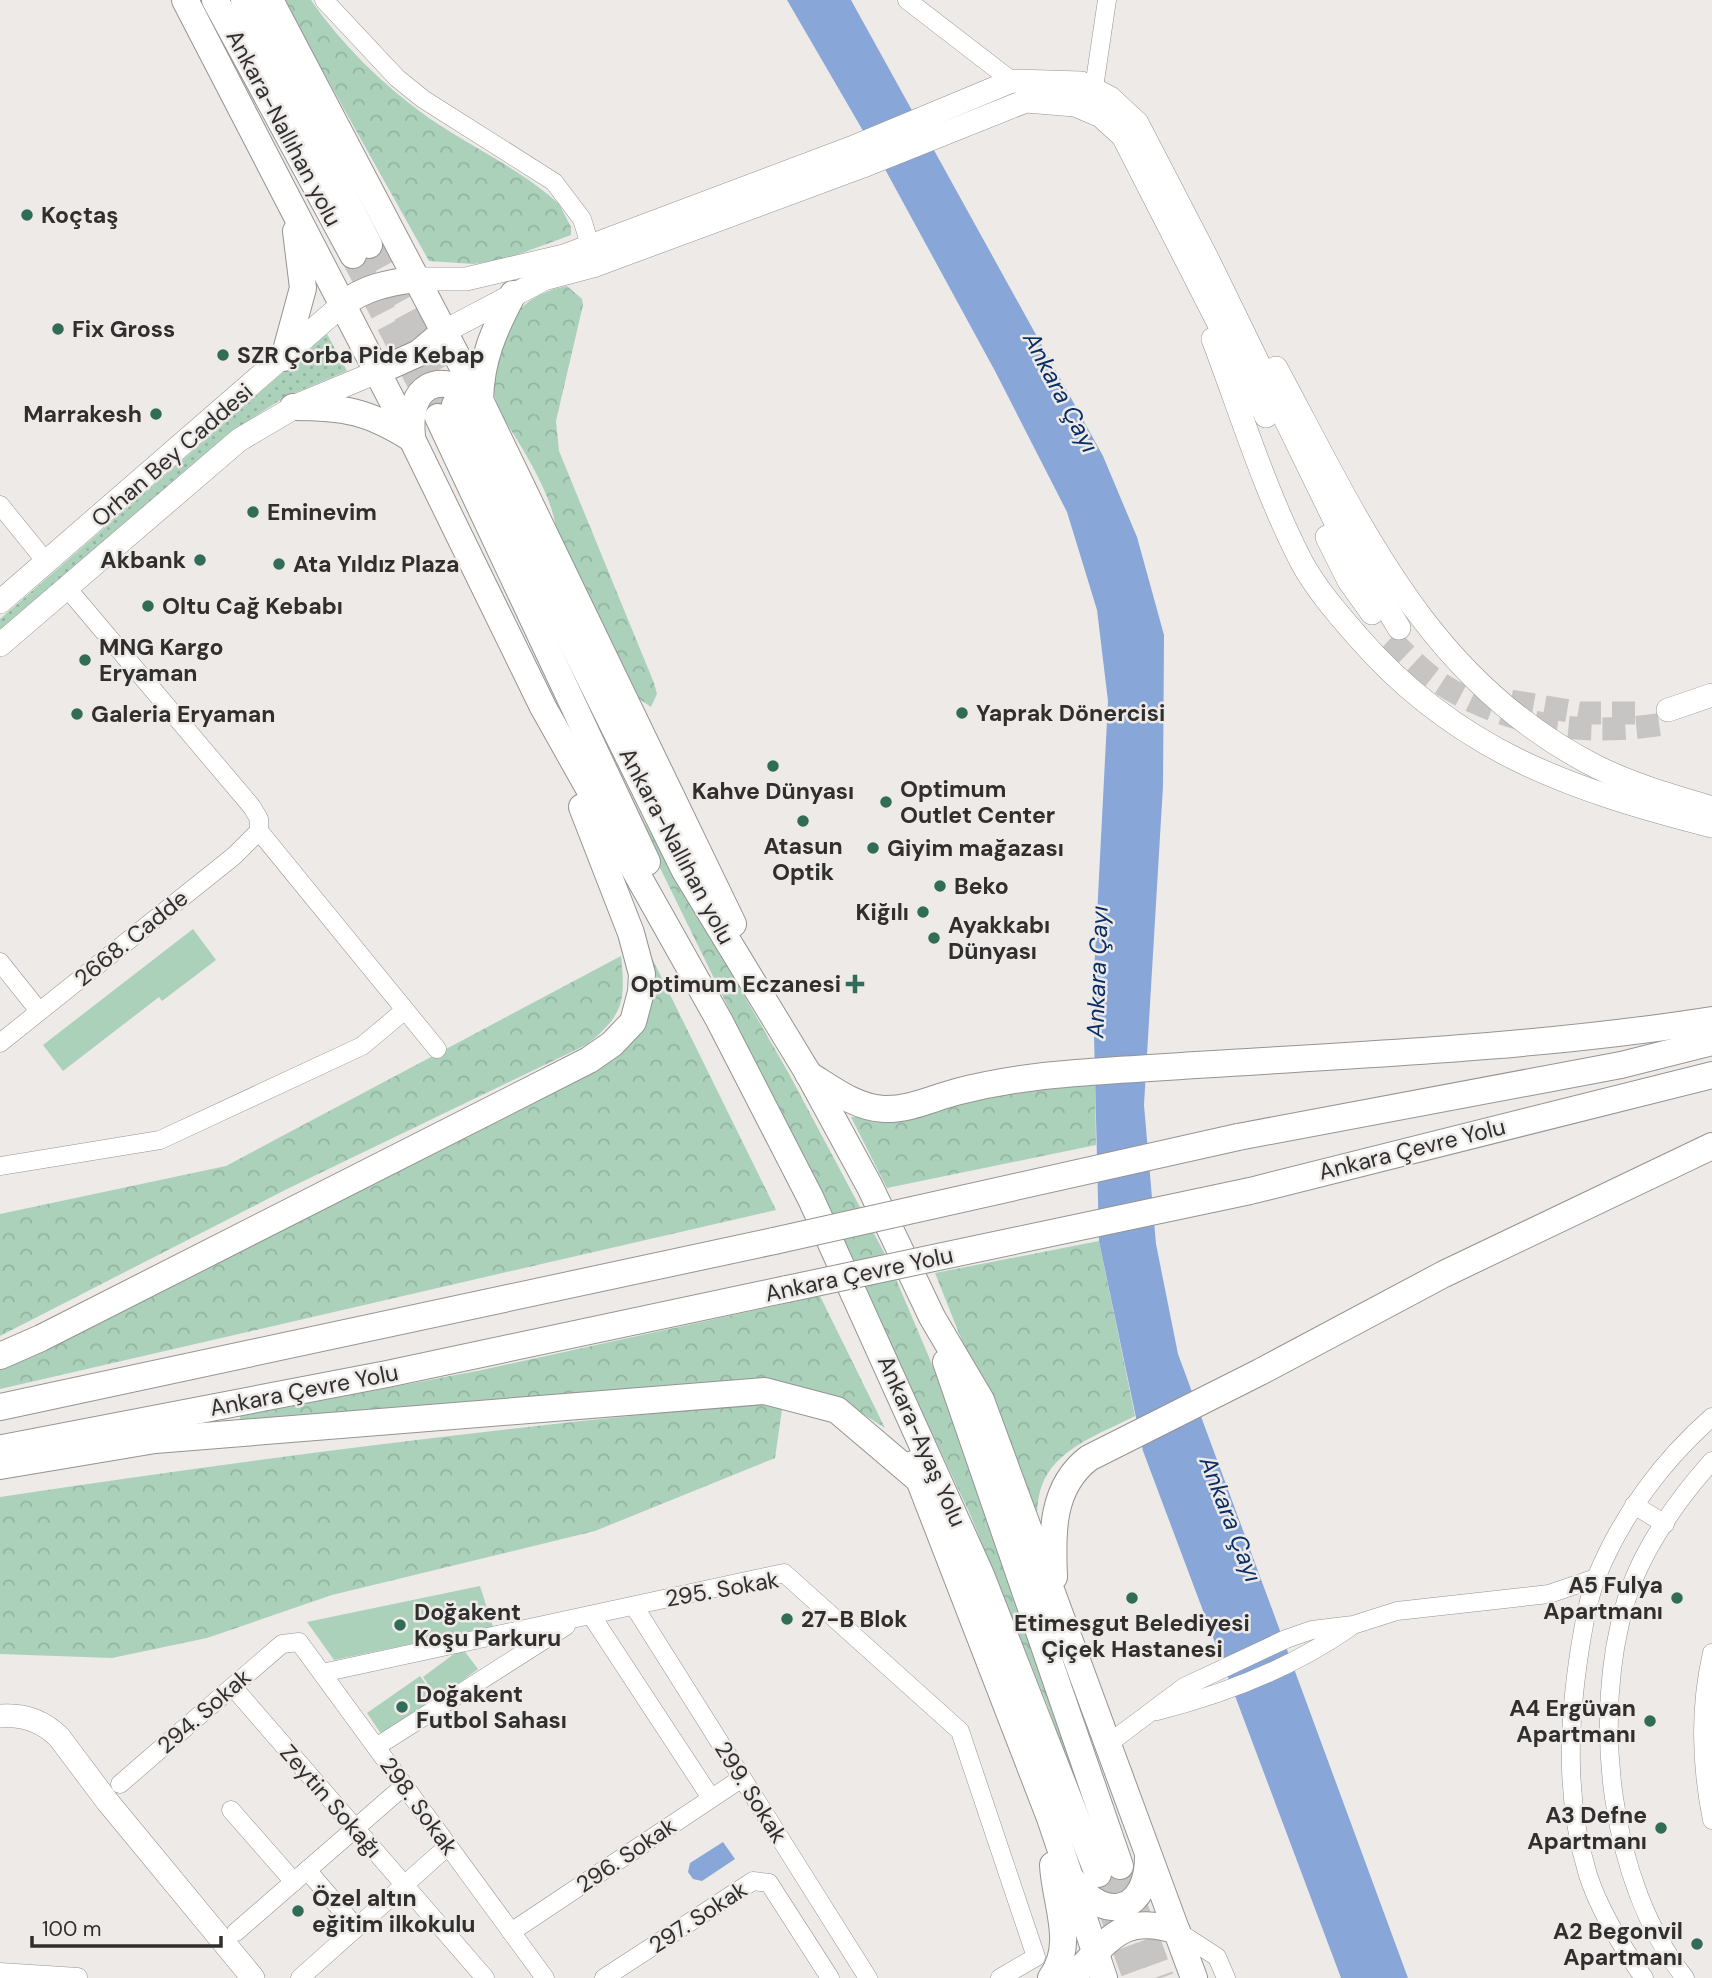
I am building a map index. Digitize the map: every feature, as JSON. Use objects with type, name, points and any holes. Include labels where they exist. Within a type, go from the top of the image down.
[{"type":"highway","points":[[184,0],[412,439],[543,707],[719,1020]]},
{"type":"highway","name":"Ankara-Nallıhan yolu","points":[[215,0],[361,250],[244,0]]},
{"type":"highway","points":[[270,0],[444,331],[458,407]]},
{"type":"highway","points":[[284,358],[303,288],[293,209]]},
{"type":"highway","points":[[342,305],[355,295],[383,283],[416,279]]},
{"type":"highway","points":[[458,407],[480,376],[487,346],[513,294]]},
{"type":"highway","points":[[377,372],[419,354],[444,331]]},
{"type":"highway","points":[[412,439],[413,405],[428,387],[440,382],[453,383],[458,407],[719,890],[774,1016],[870,1187],[932,1317],[981,1399],[1194,1978]]},
{"type":"highway","points":[[292,407],[353,410],[382,421],[412,439]]},
{"type":"highway","name":"Ankara-Nallıhan yolu","points":[[458,407],[719,1020]]},
{"type":"highway","points":[[0,1356],[41,1338],[589,1060],[625,1033],[638,1007],[641,992],[638,954],[543,707]]},
{"type":"highway","name":"Ankara-Ayaş Yolu","points":[[719,1020],[811,1199],[873,1331],[1109,1870],[932,1317]]},
{"type":"highway","points":[[808,1073],[859,1103],[884,1109],[911,1106],[1000,1082],[1072,1073],[1232,1063],[1652,1029],[1712,1020]]},
{"type":"highway","name":"Ankara Çevre Yolu","points":[[0,1407],[774,1241],[1238,1137],[1621,1065],[1712,1042]]},
{"type":"highway","name":"Ankara Çevre Yolu","points":[[0,1448],[387,1374],[1250,1191],[1712,1075]]},
{"type":"highway","points":[[1055,1600],[1052,1550],[1059,1498],[1076,1468],[1444,1274],[1712,1146]]},
{"type":"highway","points":[[873,1331],[917,1478],[1050,1818],[1099,1966]]},
{"type":"highway","points":[[0,1466],[155,1440],[765,1391],[837,1410],[917,1478]]},
{"type":"highway","points":[[1050,1818],[1054,1875],[1065,1939],[1062,1957],[1051,1978]]},
{"type":"highway","points":[[1069,1875],[1085,1896],[1099,1906],[1119,1907],[1130,1901],[1144,1886],[1148,1870],[1147,1847]]},
{"type":"highway","points":[[1071,1978],[1099,1966],[1111,1938],[1132,1925],[1154,1923],[1177,1931]]},
{"type":"main road","points":[[444,331],[592,256],[857,157],[943,121],[1012,81],[1081,83],[1101,116],[1123,136],[1182,230],[1251,321],[1402,592],[1455,662],[1502,706],[1563,749],[1619,777],[1712,808]]},
{"type":"main road","points":[[943,121],[1026,101],[1075,105],[1092,101]]},
{"type":"main road","points":[[1182,230],[1349,581],[1394,633]]},
{"type":"main road","points":[[1182,230],[1278,512],[1302,564],[1331,607],[1376,657],[1437,712],[1506,757],[1577,787],[1712,826]]},
{"type":"main road","points":[[416,279],[466,279],[564,256],[592,256]]},
{"type":"main road","name":"Orhan Bey Caddesi","points":[[0,602],[342,305]]},
{"type":"main road","name":"Orhan Bey Caddesi","points":[[0,645],[239,440],[292,407],[377,372]]},
{"type":"main road","points":[[1712,695],[1669,716],[1712,708]]},
{"type":"main road","points":[[0,1716],[26,1717],[51,1728],[97,1782],[107,1801],[253,1978]]},
{"type":"main road","points":[[97,1782],[114,1792],[268,1978]]},
{"type":"street","points":[[324,0],[397,78],[423,99],[554,182],[582,219],[592,256]]},
{"type":"street","points":[[907,0],[1012,81]]},
{"type":"street","points":[[1092,101],[1107,0]]},
{"type":"street","points":[[0,505],[47,563]]},
{"type":"street","points":[[67,588],[252,807],[259,818],[259,831],[437,1049]]},
{"type":"street","name":"2668. Cadde","points":[[0,1042],[234,856],[259,831]]},
{"type":"street","points":[[0,962],[39,1011]]},
{"type":"street","points":[[0,1166],[160,1140],[362,1046],[405,1010]]},
{"type":"street","points":[[1644,1978],[1619,1942],[1589,1878],[1577,1833],[1569,1752],[1572,1704],[1586,1613],[1596,1578],[1634,1505],[1712,1417]]},
{"type":"street","points":[[1685,1978],[1662,1945],[1636,1890],[1616,1805],[1610,1744],[1610,1687],[1626,1599],[1665,1524],[1712,1461]]},
{"type":"street","points":[[1634,1505],[1665,1524]]},
{"type":"street","name":"295. Sokak","points":[[322,1673],[784,1573],[960,1731],[1036,1957],[1000,1978]]},
{"type":"street","points":[[1108,1744],[1184,1687],[1219,1668],[1312,1630],[1353,1625],[1397,1611],[1434,1604],[1549,1594],[1596,1578]]},
{"type":"street","name":"299. Sokak","points":[[634,1606],[868,1978]]},
{"type":"street","points":[[376,1747],[584,1617],[711,1798]]},
{"type":"street","points":[[1151,1712],[1230,1690],[1296,1659],[1353,1625]]},
{"type":"street","name":"298. Sokak","points":[[290,1642],[299,1642],[545,1978]]},
{"type":"street","name":"294. Sokak","points":[[120,1784],[282,1644],[290,1642]]},
{"type":"street","points":[[1712,1653],[1703,1714],[1706,1792],[1712,1820]]},
{"type":"street","name":"Zeytin Sokağı","points":[[233,1687],[485,1978]]},
{"type":"street","name":"296. Sokak","points":[[511,1932],[742,1778]]},
{"type":"street","points":[[236,1932],[404,1786]]},
{"type":"street","points":[[231,1810],[349,1919]]},
{"type":"street","points":[[300,1978],[448,1846]]},
{"type":"street","name":"297. Sokak","points":[[604,1978],[753,1881],[769,1883],[830,1978]]},
{"type":"street","points":[[1177,1931],[1210,1951],[1223,1972],[1199,1978]]},
{"type":"street","points":[[0,1972],[78,1977]]},
{"type":"green space","points":[[283,0],[311,0],[350,48],[396,93],[445,129],[529,180],[559,204],[571,227],[571,235],[503,260],[473,264],[429,261]]},
{"type":"green space","points":[[567,286],[582,299],[583,305],[556,421],[559,451],[654,683],[657,694],[651,707],[638,698],[556,527],[542,486],[502,415],[493,389],[494,363],[512,318],[536,297]]},
{"type":"green space","points":[[327,334],[347,371],[285,397],[228,434],[0,631],[0,619]]},
{"type":"green space","points":[[444,413],[644,821],[788,1072],[887,1258],[945,1395],[1112,1872],[1106,1873],[1047,1704],[970,1514],[820,1195],[439,416]]},
{"type":"green space","points":[[193,929],[216,960],[162,1001],[159,997],[63,1071],[43,1045]]},
{"type":"green space","points":[[649,952],[776,1210],[0,1389],[0,1366],[621,1052]]},
{"type":"green space","points":[[621,956],[623,985],[619,1007],[608,1025],[586,1045],[287,1189],[0,1336],[0,1214],[226,1166]]},
{"type":"green space","points":[[1095,1079],[1096,1145],[887,1188],[851,1117],[888,1118],[988,1094]]},
{"type":"green space","points":[[1099,1241],[1135,1416],[1080,1444],[1056,1462],[1041,1488],[1036,1527],[935,1273]]},
{"type":"green space","points":[[820,1296],[885,1428],[833,1395],[804,1388],[241,1430],[240,1416],[482,1370]]},
{"type":"green space","points":[[783,1402],[775,1458],[595,1531],[332,1595],[207,1638],[112,1658],[0,1654],[0,1497],[391,1443]]},
{"type":"green space","name":"Doğakent Koşu Parkuru","points":[[480,1586],[493,1627],[334,1660],[307,1622]]},
{"type":"green space","points":[[462,1648],[478,1669],[438,1699],[423,1677]]},
{"type":"green space","name":"Doğakent Futbol Sahası","points":[[420,1676],[438,1701],[384,1738],[367,1713]]},
{"type":"water","name":"Ankara Çayı","points":[[787,0],[851,0],[1103,456],[1137,537],[1164,635],[1163,786],[1144,1105],[1156,1244],[1178,1354],[1408,1978],[1341,1978],[1143,1451],[1099,1241],[1093,994],[1108,701],[1097,610],[1067,512],[995,371],[880,160]]},
{"type":"water","points":[[723,1842],[735,1859],[702,1881],[693,1879],[688,1872],[690,1863]]},
{"type":"tunnel","points":[[369,245],[454,403]]},
{"type":"tunnel","points":[[353,255],[438,417]]},
{"type":"tunnel","points":[[1390,639],[1438,682],[1465,698],[1521,719],[1550,725],[1609,729],[1670,723]]},
{"type":"tunnel","points":[[1511,701],[1581,713],[1640,713]]},
{"type":"tunnel","points":[[1120,1866],[1161,1978]]},
{"type":"tunnel","points":[[1098,1874],[1136,1978]]},
{"type":"place","name":"Koçtaş","points":[[27,215]]},
{"type":"place","name":"Fix Gross","points":[[58,329]]},
{"type":"place","name":"SZR Çorba Pide Kebap","points":[[223,355]]},
{"type":"place","name":"Marrakesh","points":[[156,414]]},
{"type":"place","name":"Eminevim","points":[[253,512]]},
{"type":"place","name":"Akbank","points":[[200,560]]},
{"type":"place","name":"Ata Yıldız Plaza","points":[[279,564]]},
{"type":"place","name":"Oltu Cağ Kebabı","points":[[148,606]]},
{"type":"place","name":"MNG Kargo Eryaman","points":[[85,660]]},
{"type":"place","name":"Yaprak Dönercisi","points":[[962,713]]},
{"type":"place","name":"Galeria Eryaman","points":[[77,714]]},
{"type":"place","name":"Kahve Dünyası","points":[[773,766]]},
{"type":"place","name":"Optimum Outlet Center","points":[[886,802]]},
{"type":"place","name":"Atasun Optik","points":[[803,821]]},
{"type":"place","name":"Giyim mağazası","points":[[873,848]]},
{"type":"place","name":"Beko","points":[[940,886]]},
{"type":"place","name":"Kiğılı","points":[[923,912]]},
{"type":"place","name":"Ayakkabı Dünyası","points":[[934,938]]},
{"type":"place","name":"Optimum Eczanesi","points":[[855,984]]},
{"type":"place","name":"Etimesgut Belediyesi Çiçek Hastanesi","points":[[1132,1598]]},
{"type":"place","name":"A5 Fulya Apartmanı","points":[[1677,1598]]},
{"type":"place","name":"27-B Blok","points":[[787,1619]]},
{"type":"place","name":"Doğakent Koşu Parkuru","points":[[400,1625]]},
{"type":"place","name":"Doğakent Futbol Sahası","points":[[402,1707]]},
{"type":"place","name":"A4 Ergüvan Apartmanı","points":[[1650,1721]]},
{"type":"place","name":"A3 Defne Apartmanı","points":[[1661,1828]]},
{"type":"place","name":"Özel altın eğitim ilkokulu","points":[[298,1911]]},
{"type":"place","name":"A2 Begonvil Apartmanı","points":[[1697,1944]]}]
